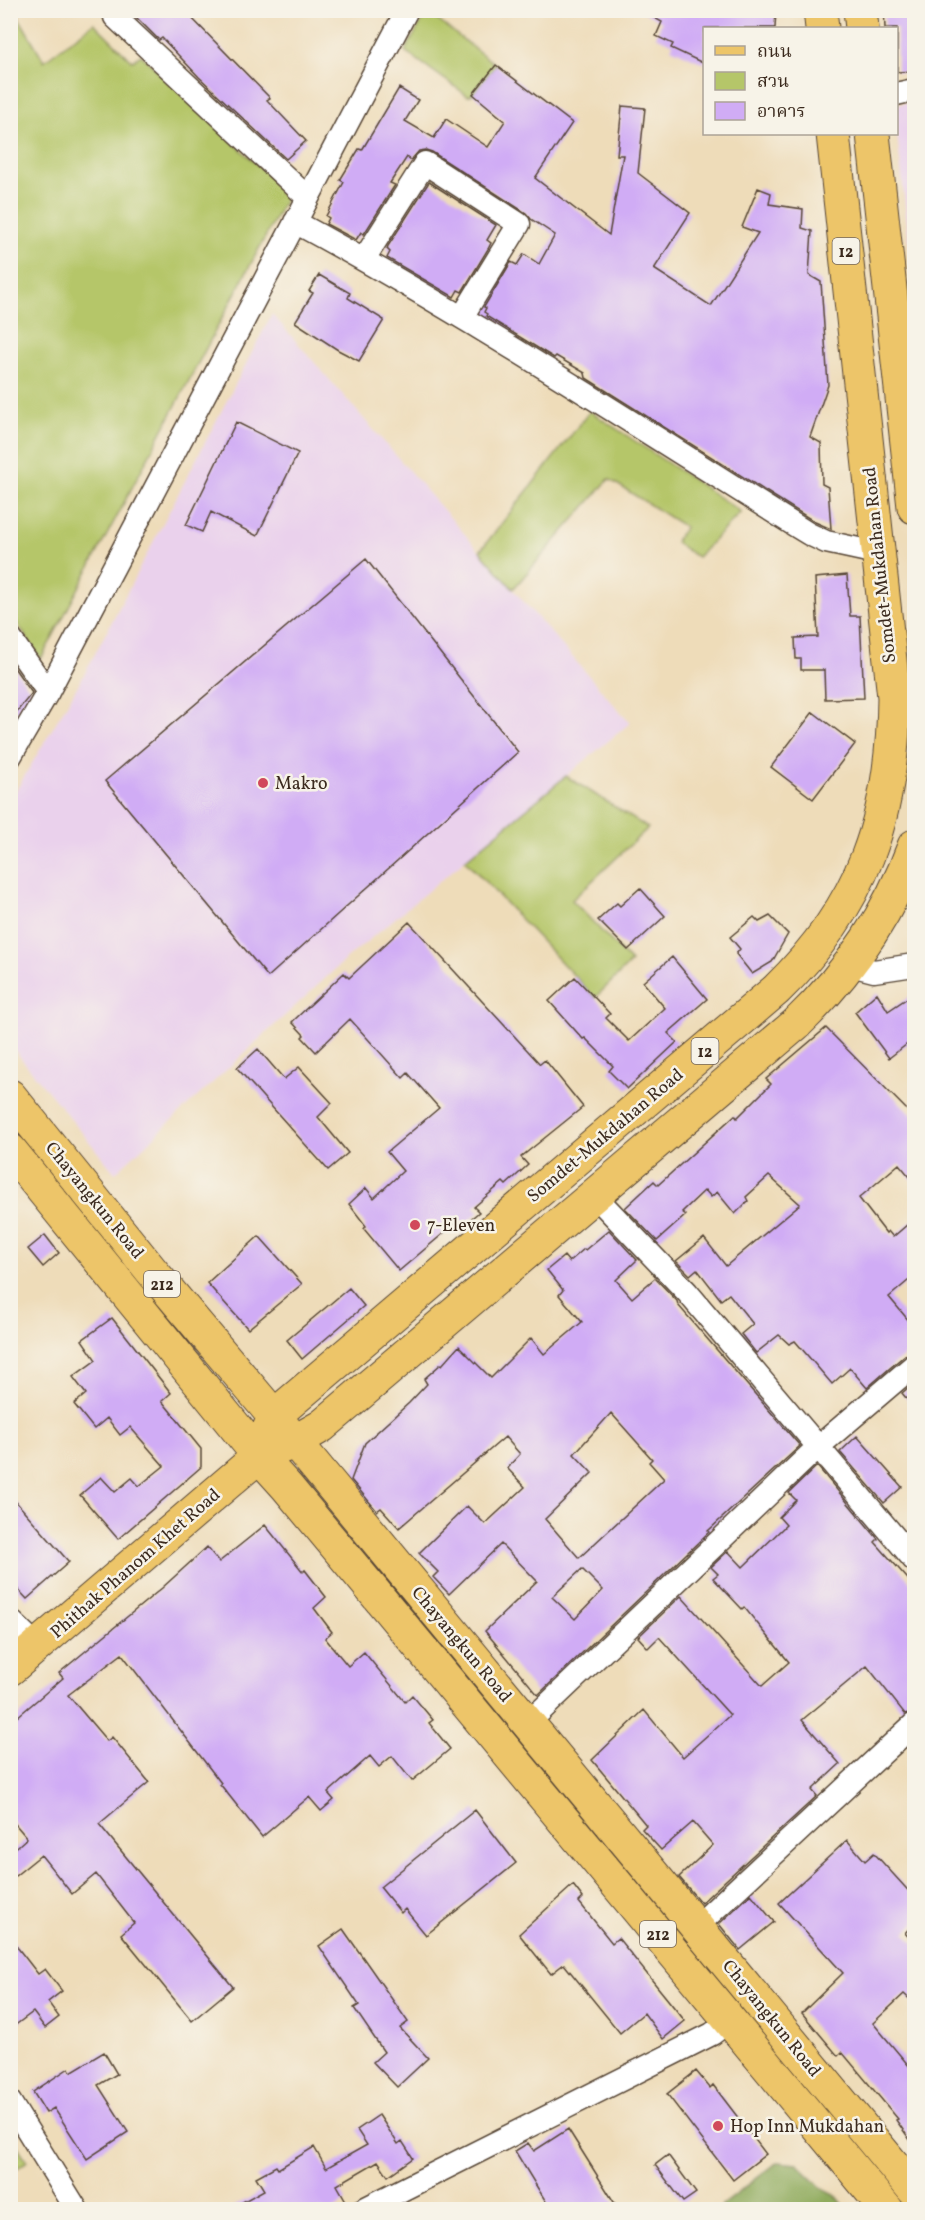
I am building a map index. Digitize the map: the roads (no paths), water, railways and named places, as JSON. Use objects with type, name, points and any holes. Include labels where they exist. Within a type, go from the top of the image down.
[{"type":"main road","points":[[820,10],[822,27]]},
{"type":"main road","points":[[860,10],[862,27]]},
{"type":"main road","name":"Somdet-Mukdahan Road","points":[[274,1416],[776,990],[799,968],[839,915],[869,854],[881,820],[892,756],[894,697],[833,135]]},
{"type":"main road","name":"12","points":[[873,135],[915,507]]},
{"type":"main road","points":[[858,369],[899,365]]},
{"type":"main road","name":"12","points":[[294,1442],[322,1426],[796,1024],[825,996],[851,965],[879,922],[902,879],[915,846]]},
{"type":"main road","name":"Chayangkun Road","points":[[10,1096],[151,1270],[915,2190]]},
{"type":"main road","name":"Chayangkun Road","points":[[10,1150],[259,1456],[887,2210]]},
{"type":"main road","points":[[259,1456],[274,1416]]},
{"type":"main road","points":[[259,1456],[294,1442]]},
{"type":"main road","name":"Phithak Phanom Khet Road","points":[[10,1669],[259,1456]]},
{"type":"street","points":[[10,757],[48,692],[407,10]]},
{"type":"street","points":[[115,17],[308,198]]},
{"type":"street","points":[[898,94],[915,90]]},
{"type":"street","points":[[364,259],[425,163],[519,225],[462,317]]},
{"type":"street","points":[[295,222],[364,259],[462,317],[808,534],[825,542],[877,553]]},
{"type":"street","points":[[10,638],[48,692]]},
{"type":"street","points":[[851,965],[874,971],[915,965]]},
{"type":"street","points":[[594,1195],[687,1292],[915,1560]]},
{"type":"street","points":[[527,1724],[818,1447],[915,1365]]},
{"type":"street","points":[[10,1620],[37,1646]]},
{"type":"street","points":[[697,1926],[915,1724]]},
{"type":"street","points":[[362,2210],[712,2034],[730,2020]]},
{"type":"street","points":[[10,2102],[77,2210]]},
{"type":"place","name":"Makro","points":[[263,783]]},
{"type":"place","name":"7-Eleven","points":[[415,1225]]},
{"type":"place","name":"Hop Inn Mukdahan","points":[[718,2126]]}]
